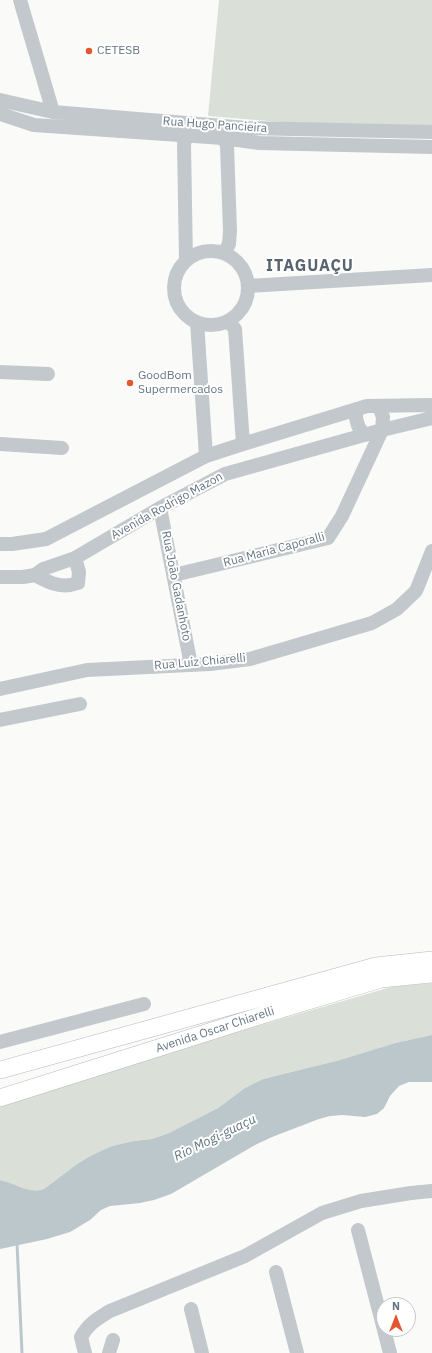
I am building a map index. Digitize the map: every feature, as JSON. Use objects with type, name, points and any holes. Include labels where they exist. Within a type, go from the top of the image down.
[{"type":"main road","name":"Avenida Oscar Chiarelli","points":[[0,1070],[376,966],[432,960]]},
{"type":"main road","name":"Avenida Oscar Chiarelli","points":[[0,1098],[381,979],[432,974]]},
{"type":"main road","points":[[50,1056],[57,1063],[59,1070],[59,1077],[54,1082]]},
{"type":"street","points":[[20,0],[53,112]]},
{"type":"street","name":"Rua Hugo Pancieira","points":[[0,100],[53,112],[247,128],[432,132]]},
{"type":"street","name":"Rua Hugo Pancieira","points":[[0,114],[34,125],[224,138],[258,143],[432,146]]},
{"type":"street","points":[[186,136],[184,144],[186,261]]},
{"type":"street","points":[[224,138],[227,145],[230,231],[229,244],[224,253]]},
{"type":"street","points":[[208,251],[224,253],[231,256],[240,264],[246,275],[248,286],[247,298],[241,309],[228,321],[210,325],[197,322],[187,316],[179,306],[174,294],[174,282],[178,270],[186,261],[196,254],[208,251]]},
{"type":"street","points":[[248,286],[432,275]]},
{"type":"street","points":[[228,321],[235,329],[243,444]]},
{"type":"street","points":[[197,322],[206,456]]},
{"type":"street","points":[[0,372],[48,374]]},
{"type":"street","name":"Avenida Rodrigo Mazon","points":[[0,544],[12,544],[46,539],[206,456],[243,444],[367,406],[432,405]]},
{"type":"street","points":[[379,406],[383,417],[382,430]]},
{"type":"street","points":[[356,409],[357,424],[364,435]]},
{"type":"street","name":"Avenida Rodrigo Mazon","points":[[0,576],[23,577],[35,575],[43,569],[75,558],[160,508],[224,474],[382,430],[432,418]]},
{"type":"street","name":"Rua Maria Caporalli","points":[[174,575],[328,538],[342,516],[382,430]]},
{"type":"street","points":[[0,444],[62,448]]},
{"type":"street","name":"Rua João Gadanhoto","points":[[160,508],[192,665]]},
{"type":"street","name":"Rua Luiz Chiarelli","points":[[0,689],[87,670],[210,664],[250,658],[372,623],[397,609],[416,591],[432,551]]},
{"type":"street","points":[[35,575],[58,586],[70,586],[78,583],[79,572],[75,558]]},
{"type":"street","points":[[0,720],[80,704]]},
{"type":"street","points":[[0,1042],[144,1004]]},
{"type":"street","points":[[85,1353],[81,1337],[85,1330],[93,1321],[110,1311],[245,1256],[322,1213],[361,1201],[432,1191]]},
{"type":"street","points":[[358,1230],[390,1353]]},
{"type":"street","points":[[276,1272],[297,1353]]},
{"type":"street","points":[[190,1309],[202,1353]]},
{"type":"street","points":[[109,1353],[113,1340]]},
{"type":"shaded area","points":[[219,0],[432,0],[432,127],[280,122],[208,116]]},
{"type":"shaded area","points":[[432,983],[432,1035],[395,1043],[340,1060],[263,1079],[245,1088],[218,1108],[169,1133],[152,1139],[112,1146],[92,1155],[77,1164],[40,1192],[30,1191],[0,1180],[0,1101],[391,987]]},
{"type":"water","name":"Rio Mogi-guaçu","points":[[432,1035],[432,1082],[409,1082],[399,1086],[390,1096],[384,1108],[377,1114],[365,1117],[342,1115],[330,1116],[319,1119],[255,1145],[171,1194],[140,1203],[110,1206],[101,1210],[90,1220],[70,1232],[47,1239],[0,1249],[0,1180],[28,1190],[33,1191],[44,1189],[77,1164],[92,1155],[112,1146],[152,1139],[169,1133],[218,1108],[245,1088],[263,1079],[340,1060],[395,1043]]},
{"type":"waterway","points":[[17,1243],[22,1353]]},
{"type":"place","name":"CETESB","points":[[89,51]]},
{"type":"place","name":"GoodBom Supermercados","points":[[130,383]]},
{"type":"district","name":"ITAGUAÇU","points":[[310,266]]}]
